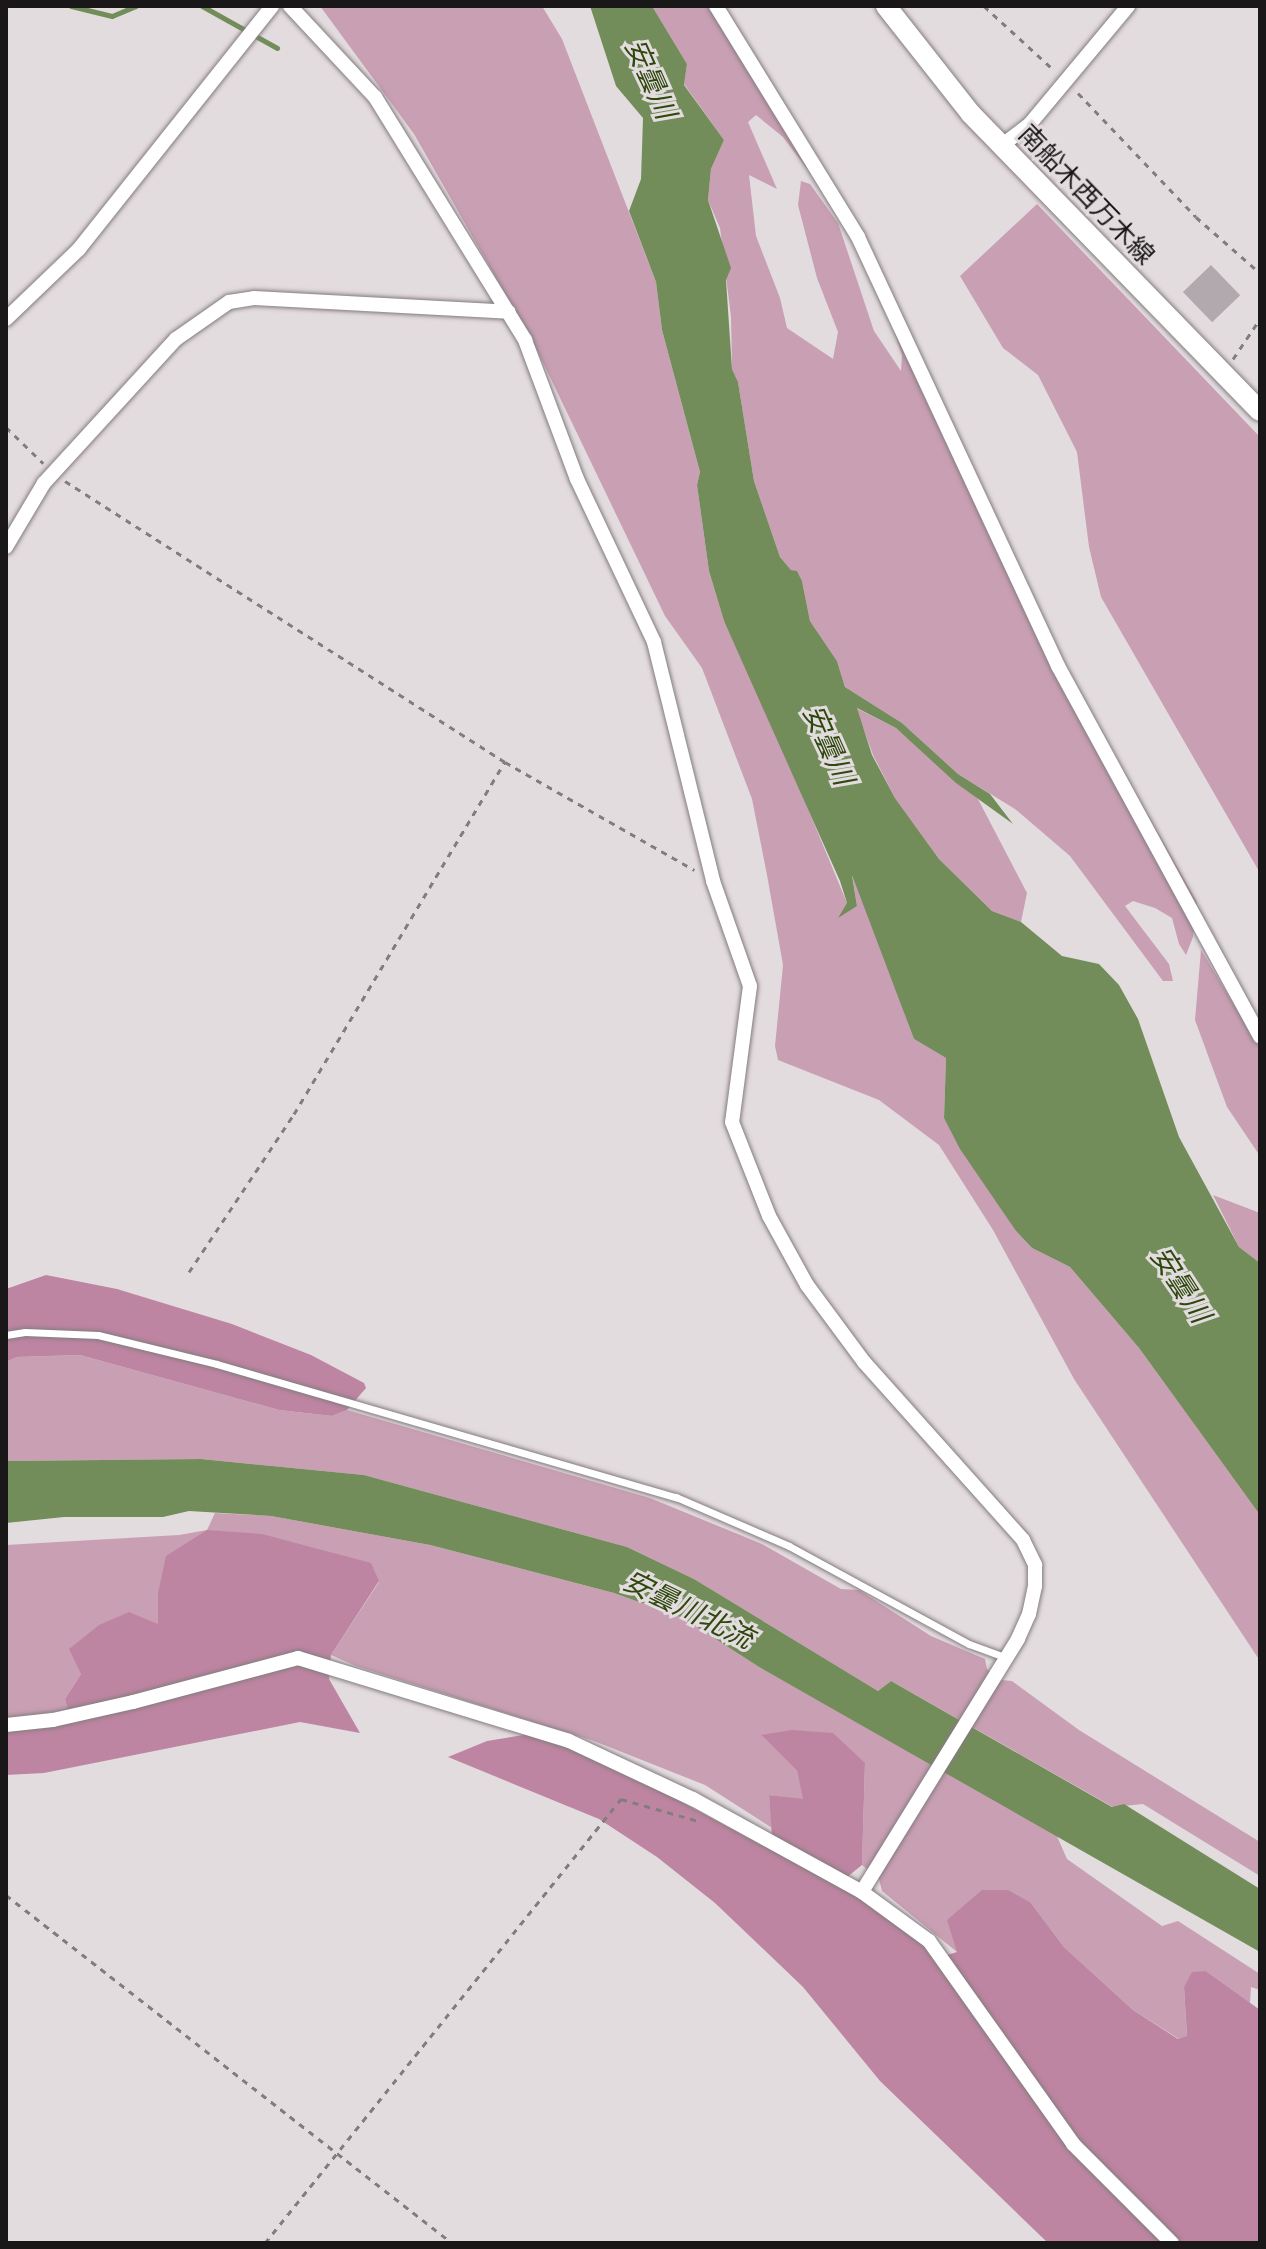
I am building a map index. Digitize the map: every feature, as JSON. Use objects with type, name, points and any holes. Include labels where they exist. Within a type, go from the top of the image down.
[{"type":"main road","name":"南船木西万木線","points":[[886,6],[971,114],[1260,411]]},
{"type":"street","points":[[6,319],[79,249],[272,6]]},
{"type":"street","points":[[290,6],[375,97],[509,312],[525,340],[577,479],[654,642],[713,881],[750,986],[732,1122],[769,1216],[807,1285],[864,1362],[1023,1540],[1035,1565],[1035,1586],[1029,1614],[1007,1658],[862,1892]]},
{"type":"street","points":[[716,6],[858,237],[1058,666],[1260,1037]]},
{"type":"street","points":[[1001,146],[1029,125],[1128,6]]},
{"type":"street","points":[[6,547],[54,472],[176,339],[229,302],[254,298],[509,312]]},
{"type":"street","points":[[6,1725],[53,1720],[133,1702],[298,1658],[569,1741],[693,1799],[862,1892],[929,1941],[1073,2144],[1172,2243]]},
{"type":"lane","points":[[6,1335],[25,1332],[98,1335],[217,1364],[676,1497],[764,1534],[969,1644],[1007,1658]]},
{"type":"path","points":[[984,6],[1065,81],[1196,217],[1260,273]]},
{"type":"path","points":[[1224,372],[1260,319]]},
{"type":"path","points":[[6,427],[44,464]]},
{"type":"path","points":[[53,473],[505,762],[713,881]]},
{"type":"path","points":[[189,1272],[294,1114],[505,762]]},
{"type":"path","points":[[265,2243],[621,1799],[706,1824]]},
{"type":"path","points":[[6,1895],[452,2243]]},
{"type":"shaded area","points":[[320,6],[542,6],[562,39],[656,282],[662,330],[700,472],[697,485],[709,571],[724,621],[772,722],[847,903],[857,906],[852,873],[914,1039],[946,1058],[944,1118],[1016,1231],[1032,1248],[1070,1267],[1139,1348],[1260,1515],[1260,1661],[1074,1379],[993,1230],[939,1145],[879,1100],[778,1060],[775,1046],[783,965],[767,875],[752,799],[702,668],[665,616],[535,346],[414,134]]},
{"type":"shaded area","points":[[652,6],[707,6],[844,202],[811,174],[783,137],[756,115],[748,122],[777,189],[749,175],[756,236],[780,298],[787,328],[833,359],[838,332],[817,278],[798,205],[801,181],[810,184],[838,223],[874,331],[901,371],[902,355],[890,319],[1061,661],[1197,902],[1193,937],[1186,955],[1179,944],[1172,918],[1133,901],[1125,906],[1169,964],[1173,981],[1163,981],[1070,856],[1015,809],[958,774],[902,723],[845,687],[837,661],[810,621],[802,581],[780,557],[754,481],[738,382],[732,369],[731,317],[720,228],[708,200],[711,169],[724,140],[684,84],[687,64]]},
{"type":"shaded area","points":[[1037,204],[1260,437],[1260,873],[1101,597],[1089,547],[1077,452],[1038,375],[1003,348],[960,276]]},
{"type":"shaded area","points":[[856,708],[896,728],[978,799],[1027,893],[1021,922],[992,911],[939,859],[895,798],[873,755]]},
{"type":"shaded area","points":[[1201,950],[1260,1048],[1260,1156],[1227,1107],[1195,1020]]},
{"type":"shaded area","points":[[1213,1195],[1260,1213],[1260,1263],[1239,1247]]},
{"type":"shaded area","points":[[46,1275],[117,1289],[232,1324],[311,1355],[364,1383],[366,1388],[347,1410],[332,1416],[279,1410],[80,1355],[17,1357],[6,1362],[6,1289]]},
{"type":"shaded area","points":[[80,1355],[279,1410],[332,1416],[347,1410],[650,1498],[762,1544],[841,1589],[859,1590],[931,1636],[985,1659],[987,1669],[1001,1680],[1012,1681],[1079,1730],[1260,1842],[1260,1876],[1143,1804],[1113,1807],[891,1681],[878,1691],[694,1579],[627,1547],[364,1475],[201,1459],[6,1461],[6,1362],[17,1357]]},
{"type":"shaded area","points":[[215,1513],[271,1516],[430,1545],[614,1593],[683,1618],[759,1667],[1056,1834],[1067,1859],[1162,1926],[1178,1921],[1260,1974],[1260,1990],[1251,1987],[1250,2003],[1206,1971],[1184,1987],[1187,2037],[1179,2039],[1133,2010],[1064,1947],[1031,1903],[957,1952],[882,1891],[879,1879],[862,1865],[865,1763],[762,1736],[797,1771],[804,1800],[769,1795],[772,1828],[705,1785],[594,1741],[356,1666],[331,1655],[379,1582],[158,1593],[158,1624],[81,1674],[65,1699],[68,1710],[6,1719],[6,1545],[179,1535],[207,1530]]},
{"type":"shaded area","points":[[207,1530],[262,1534],[371,1563],[379,1581],[331,1655],[329,1679],[360,1733],[300,1722],[44,1773],[6,1775],[6,1731],[71,1722],[65,1699],[81,1674],[69,1649],[99,1625],[129,1612],[158,1624],[158,1593],[166,1556]]},
{"type":"shaded area","points":[[792,1730],[833,1733],[865,1763],[862,1865],[841,1882],[944,1956],[957,1952],[947,1920],[982,1890],[1008,1890],[1031,1903],[1064,1947],[1133,2010],[1178,2039],[1187,2036],[1184,1987],[1192,1972],[1206,1971],[1260,2010],[1260,2243],[1048,2243],[880,2081],[803,1987],[715,1903],[657,1857],[599,1819],[448,1757],[487,1741],[530,1734],[572,1748],[631,1775],[773,1851],[769,1795],[803,1799],[797,1771],[761,1735]]},
{"type":"water","name":"安曇川","points":[[590,6],[652,6],[687,64],[684,85],[724,140],[711,169],[708,200],[731,268],[726,280],[732,369],[738,382],[754,481],[780,557],[791,570],[797,571],[802,581],[810,621],[837,661],[845,687],[902,723],[958,774],[990,794],[1013,824],[956,783],[896,728],[857,708],[872,755],[895,798],[939,859],[992,911],[1021,922],[1062,956],[1099,964],[1119,985],[1138,1019],[1179,1137],[1239,1247],[1260,1263],[1260,1515],[1139,1348],[1070,1267],[1032,1248],[1016,1231],[960,1149],[944,1118],[946,1058],[914,1039],[852,875],[857,906],[838,918],[847,903],[840,881],[724,621],[709,571],[697,485],[700,472],[662,330],[656,282],[629,211],[641,179],[643,118],[616,86]]},
{"type":"water","name":"安曇川北流","points":[[201,1459],[364,1475],[627,1547],[694,1579],[878,1691],[891,1681],[1112,1807],[1124,1804],[1260,1889],[1260,1952],[759,1667],[683,1618],[614,1593],[430,1545],[271,1516],[189,1511],[163,1517],[64,1517],[6,1523],[6,1461]]},
{"type":"building","points":[[1211,265],[1240,295],[1212,322],[1183,292]]},
{"type":"waterway","points":[[71,6],[112,16],[136,6]]},
{"type":"waterway","points":[[202,6],[277,48]]}]
